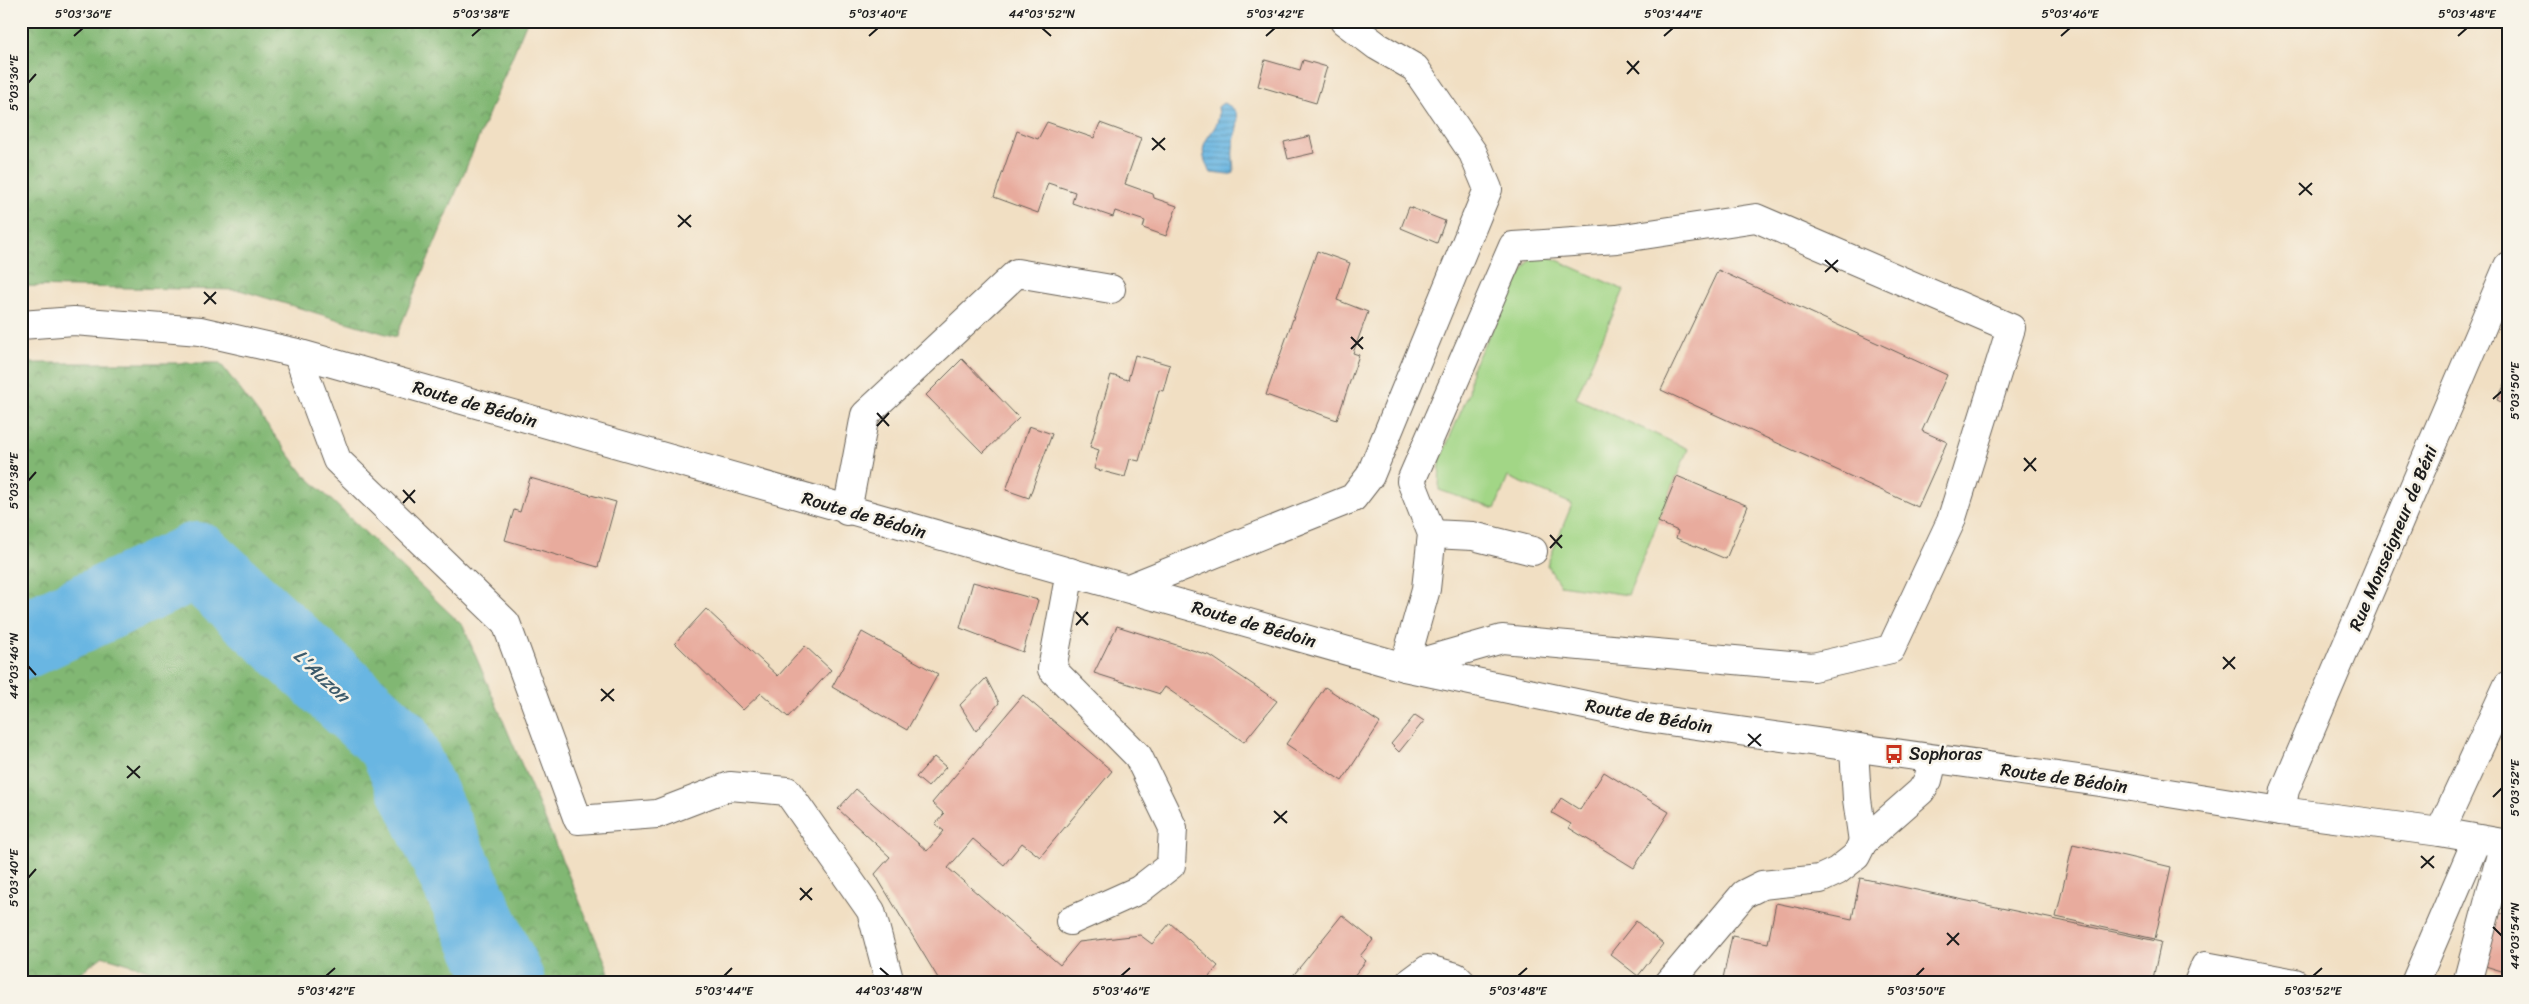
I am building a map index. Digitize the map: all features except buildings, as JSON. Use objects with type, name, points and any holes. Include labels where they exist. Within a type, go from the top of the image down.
[{"type":"main road","points":[[1129,588],[1352,498],[1370,476],[1488,189],[1473,153],[1415,68],[1377,46],[1344,21]]},
{"type":"main road","points":[[1756,218],[2011,328],[1951,521],[1891,649],[1813,667],[1502,639],[1404,667],[1426,589],[1432,534],[1411,481],[1513,246],[1617,239],[1756,218]]},
{"type":"main road","name":"Rue Monseigneur de Béni","points":[[2281,811],[2285,790],[2508,266]]},
{"type":"main road","points":[[847,511],[865,415],[1017,273],[1111,289]]},
{"type":"main road","name":"Route de Bédoin","points":[[21,325],[74,321],[200,331],[297,354],[1404,667],[1647,718],[1854,749],[2100,782],[2281,811],[2440,832],[2506,843]]},
{"type":"main road","points":[[297,354],[337,460],[506,623],[578,820],[657,814],[730,786],[787,791],[870,911],[890,983]]},
{"type":"main road","points":[[1432,534],[1473,536],[1534,551]]},
{"type":"main road","points":[[1070,572],[1052,669],[1138,756],[1173,828],[1171,866],[1139,890],[1070,921]]},
{"type":"main road","points":[[2440,832],[2508,685]]},
{"type":"main road","points":[[1854,749],[1856,799],[1863,842]]},
{"type":"main road","points":[[1669,983],[1744,894],[1762,884],[1820,879],[1837,872],[1856,856],[1863,842],[1921,791],[1928,780],[1933,760]]},
{"type":"main road","points":[[2415,983],[2477,839]]},
{"type":"main road","points":[[2467,983],[2506,843]]},
{"type":"main road","points":[[2198,983],[2205,966],[2295,983]]},
{"type":"main road","points":[[1409,983],[1428,969],[1456,977],[1462,983]]},
{"type":"green space","points":[[21,21],[527,21],[396,337],[240,290],[21,286]]},
{"type":"green space","points":[[1537,251],[1624,290],[1576,398],[1688,449],[1628,595],[1560,585],[1547,565],[1572,504],[1508,477],[1495,509],[1439,490],[1440,460],[1469,393],[1471,370],[1525,267]]},
{"type":"green space","points":[[21,363],[220,363],[303,473],[463,626],[607,966],[611,983],[191,983],[103,956],[67,983],[21,983]]},
{"type":"water","points":[[1223,103],[1235,111],[1238,122],[1233,151],[1234,173],[1228,175],[1211,173],[1205,161],[1203,151],[1208,137],[1216,124],[1218,107]]},
{"type":"waterway","name":"L'Auzon","points":[[21,642],[197,560],[395,742],[507,983]]},
{"type":"place","name":"Sophoras","points":[[1894,754]]}]
